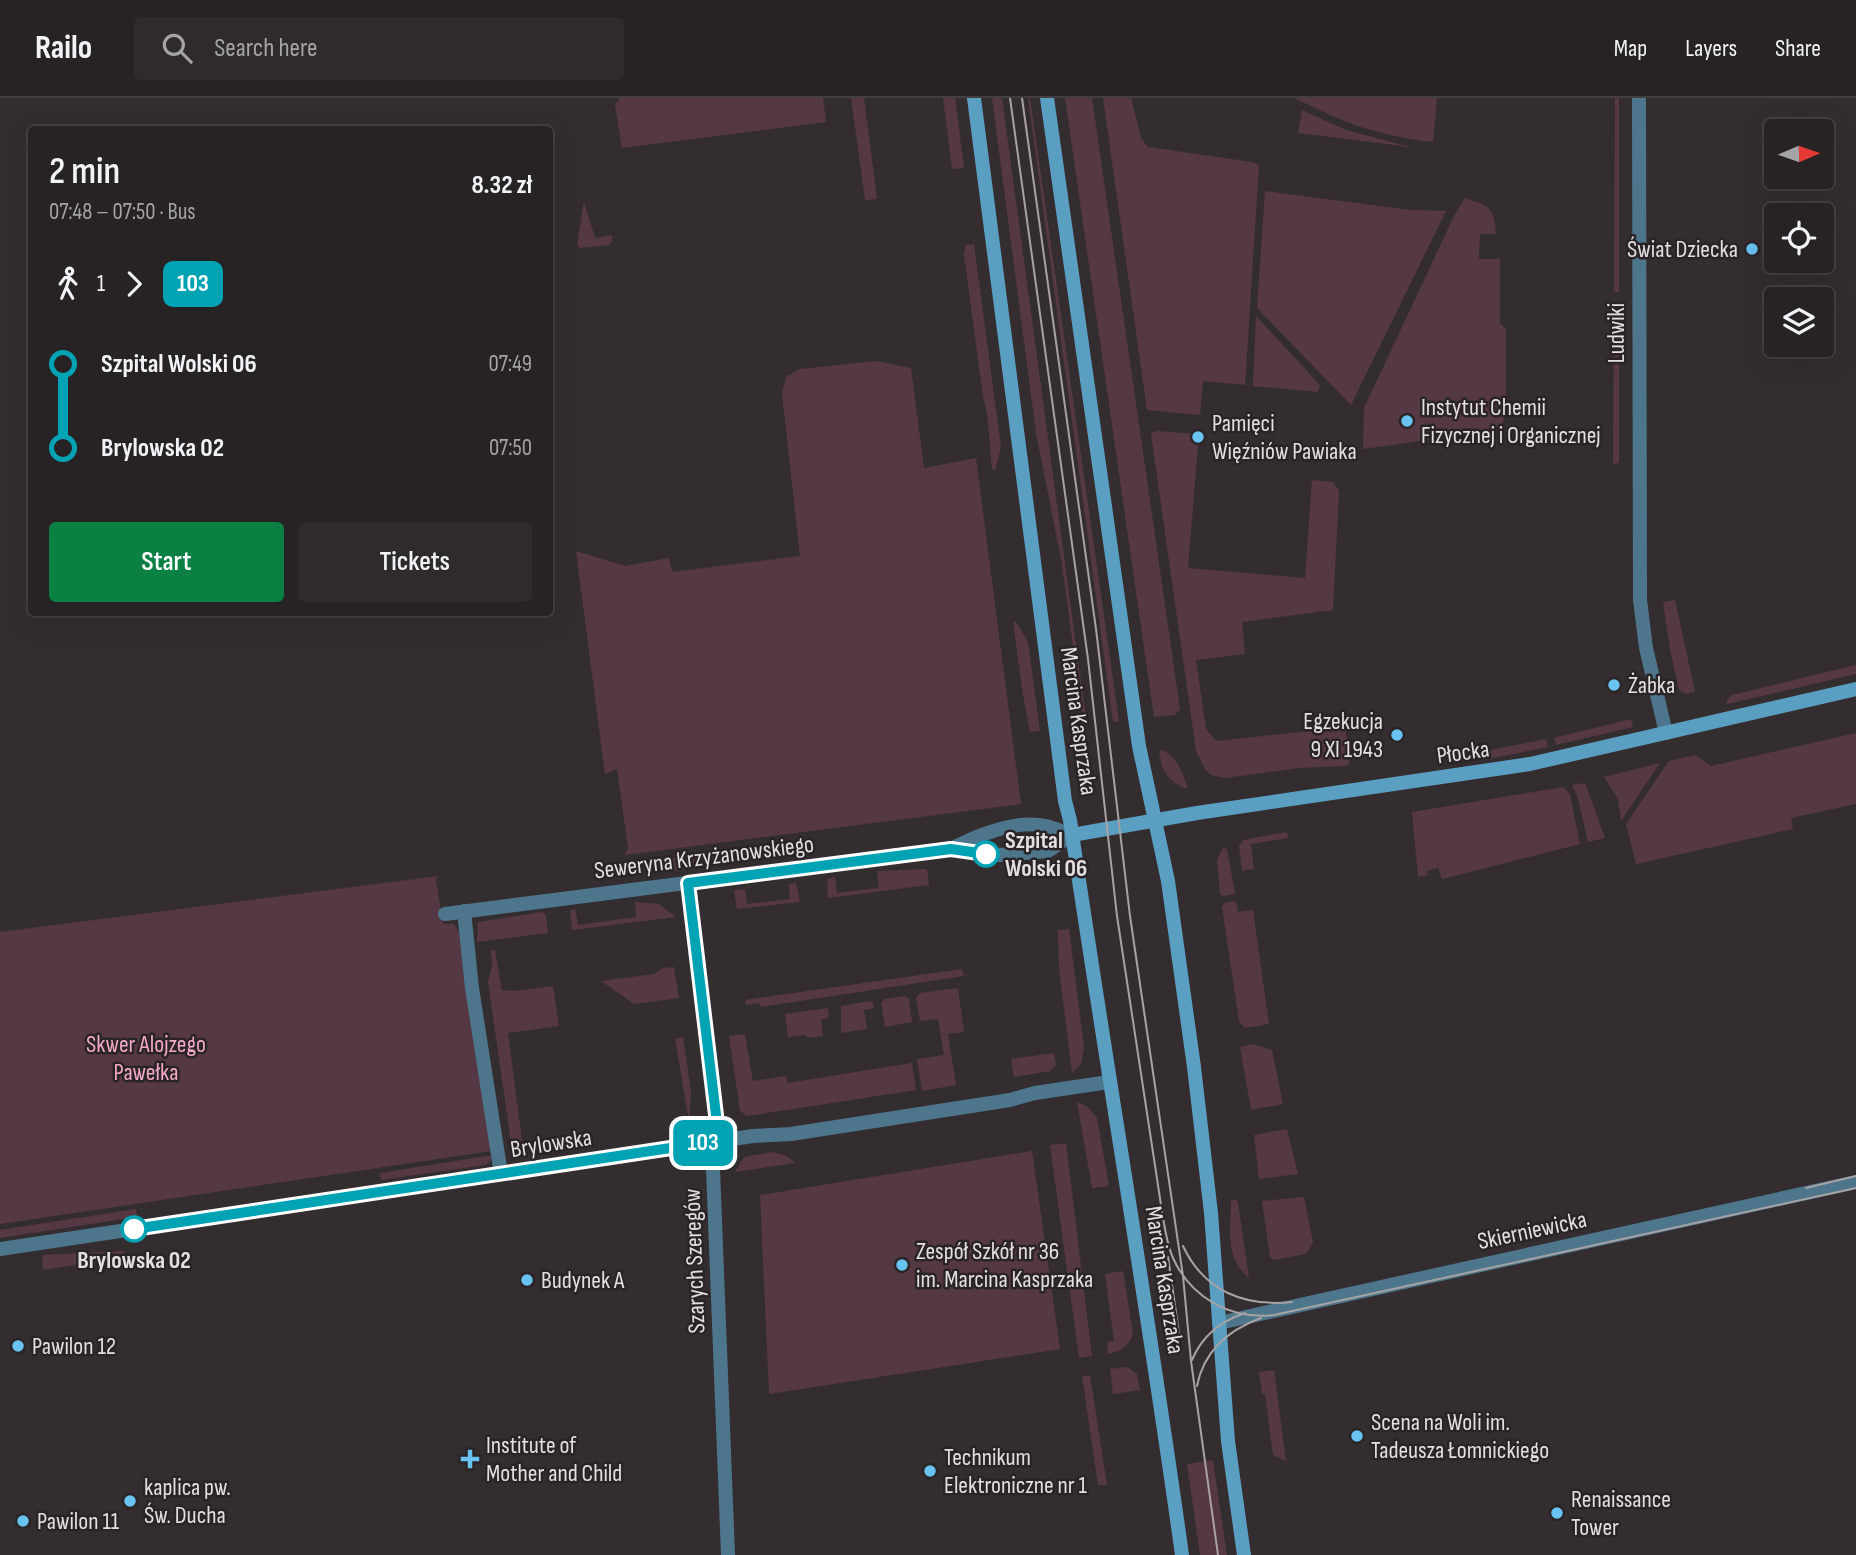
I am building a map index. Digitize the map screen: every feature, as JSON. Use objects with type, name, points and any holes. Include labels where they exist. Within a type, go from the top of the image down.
[{"type":"main road","name":"Marcina Kasprzaka","points":[[974,98],[1065,801],[1147,1315],[1182,1555]]},
{"type":"main road","name":"Marcina Kasprzaka","points":[[1047,98],[1139,746],[1168,881],[1202,1133],[1211,1213],[1228,1441],[1244,1555]]},
{"type":"main road","name":"Płocka","points":[[1072,835],[1155,820],[1506,768],[1856,689]]},
{"type":"street","name":"Ludwiki","points":[[1639,98],[1640,600],[1646,648],[1665,733]]},
{"type":"street","name":"Seweryna Krzyżanowskiego","points":[[445,914],[951,849],[997,830],[1035,824],[1072,835]]},
{"type":"street","name":"Seweryna Krzyżanowskiego","points":[[951,849],[987,854],[1028,853],[1053,849],[1072,835]]},
{"type":"street","name":"Szarych Szeregów","points":[[688,883],[716,1115],[717,1141],[713,1169],[729,1555]]},
{"type":"street","points":[[464,911],[474,1001],[501,1174]]},
{"type":"street","name":"Brylowska","points":[[0,1250],[717,1141],[818,1130],[1109,1082]]},
{"type":"street","name":"Skierniewicka","points":[[1219,1323],[1856,1182]]},
{"type":"green space","points":[[620,98],[823,98],[826,122],[622,148],[615,105]]},
{"type":"green space","points":[[851,98],[864,98],[877,199],[865,200]]},
{"type":"green space","points":[[943,98],[955,98],[964,168],[952,169]]},
{"type":"green space","points":[[992,98],[1002,98],[1087,726],[1084,726],[1061,559],[1036,433]]},
{"type":"green space","points":[[1028,98],[1119,721],[1113,722]]},
{"type":"green space","points":[[1065,98],[1092,98],[1180,709],[1175,715],[1154,717]]},
{"type":"green space","points":[[1103,98],[1131,98],[1141,138],[1148,147],[1259,165],[1245,385],[1203,381],[1200,415],[1147,410]]},
{"type":"green space","points":[[1295,98],[1437,98],[1433,142],[1362,127]]},
{"type":"green space","points":[[1615,98],[1619,98],[1619,292],[1614,292]]},
{"type":"green space","points":[[1302,110],[1346,130],[1410,147],[1298,133]]},
{"type":"green space","points":[[1265,191],[1411,210],[1446,211],[1351,405],[1257,308]]},
{"type":"green space","points":[[1465,198],[1489,209],[1494,218],[1496,234],[1480,234],[1479,259],[1500,259],[1500,323],[1506,330],[1506,414],[1502,424],[1492,431],[1363,449],[1364,408],[1454,216]]},
{"type":"green space","points":[[584,202],[595,238],[612,235],[609,245],[580,248],[577,244]]},
{"type":"green space","points":[[974,244],[1001,447],[995,471],[992,469],[964,255],[966,245]]},
{"type":"green space","points":[[1256,316],[1320,385],[1318,392],[1253,386]]},
{"type":"green space","points":[[1614,326],[1619,326],[1619,463],[1613,464]]},
{"type":"green space","points":[[876,361],[911,368],[924,468],[976,458],[1021,804],[625,855],[628,848],[617,769],[605,774],[576,551],[625,566],[669,558],[672,572],[800,556],[782,393],[786,377],[800,369]]},
{"type":"green space","points":[[1156,431],[1199,434],[1188,568],[1305,578],[1312,480],[1333,482],[1339,491],[1333,610],[1242,622],[1245,654],[1196,660],[1206,729],[1216,741],[1345,727],[1350,760],[1347,766],[1299,768],[1225,778],[1211,775],[1205,769],[1196,751],[1151,434]]},
{"type":"green space","points":[[1675,600],[1695,692],[1687,694],[1679,690],[1663,602]]},
{"type":"green space","points":[[1013,622],[1016,622],[1028,642],[1040,731],[1030,732]]},
{"type":"green space","points":[[1856,665],[1856,674],[1727,704],[1732,695]]},
{"type":"green space","points":[[1631,719],[1633,727],[1556,745],[1554,738]]},
{"type":"green space","points":[[1856,733],[1856,804],[1791,818],[1793,829],[1636,864],[1626,824],[1669,761],[1695,755],[1711,766]]},
{"type":"green space","points":[[1546,739],[1548,747],[1483,760],[1479,752]]},
{"type":"green space","points":[[1159,750],[1174,759],[1188,789],[1175,783],[1167,775]]},
{"type":"green space","points":[[1660,763],[1621,821],[1618,799],[1604,777]]},
{"type":"green space","points":[[1585,783],[1605,838],[1588,842],[1577,795],[1572,785]]},
{"type":"green space","points":[[1564,787],[1570,795],[1580,844],[1442,879],[1438,868],[1427,871],[1428,875],[1418,877],[1412,812]]},
{"type":"green space","points":[[1287,832],[1288,838],[1251,844],[1254,869],[1242,871],[1239,846],[1243,840]]},
{"type":"green space","points":[[1223,848],[1227,849],[1235,894],[1223,896],[1220,894],[1217,860]]},
{"type":"green space","points":[[716,853],[717,865],[658,873],[655,860]]},
{"type":"green space","points":[[927,869],[929,885],[828,898],[827,879],[835,877],[837,893],[879,888],[877,871]]},
{"type":"green space","name":"Skwer Alojzego Pawełka","points":[[439,876],[436,879],[443,924],[454,924],[459,932],[492,1151],[0,1224],[0,932]]},
{"type":"green space","points":[[796,883],[800,902],[737,909],[734,890],[745,889],[747,904],[790,899],[789,884]]},
{"type":"green space","points":[[1236,901],[1238,912],[1253,910],[1269,1024],[1245,1028],[1239,1021],[1222,907],[1225,903]]},
{"type":"green space","points":[[635,902],[659,904],[676,917],[572,930],[570,911],[575,908],[578,925],[636,917]]},
{"type":"green space","points":[[542,912],[546,915],[548,933],[477,942],[478,922]]},
{"type":"green space","points":[[1069,929],[1084,1048],[1081,1064],[1072,1073],[1059,969],[1058,930]]},
{"type":"green space","points":[[495,950],[502,990],[553,986],[559,1026],[508,1033],[523,1148],[516,1149],[511,1142],[488,982],[492,966],[491,951]]},
{"type":"green space","points":[[674,967],[679,998],[634,1004],[601,981],[654,974],[663,968]]},
{"type":"green space","points":[[962,969],[964,976],[761,1007],[759,1003],[746,1005],[745,1000]]},
{"type":"green space","points":[[958,988],[964,1032],[948,1034],[956,1085],[922,1091],[917,1059],[944,1055],[938,1019],[920,1021],[916,998],[920,993]]},
{"type":"green space","points":[[905,996],[909,999],[912,1022],[885,1027],[881,1003],[885,999]]},
{"type":"green space","points":[[870,1001],[874,1008],[864,1010],[867,1029],[841,1033],[841,1006]]},
{"type":"green space","points":[[828,1008],[829,1018],[821,1019],[823,1036],[788,1037],[785,1014]]},
{"type":"green space","points":[[745,1034],[753,1081],[786,1076],[787,1083],[912,1063],[916,1090],[747,1116],[740,1111],[729,1036]]},
{"type":"green space","points":[[683,1037],[691,1092],[689,1121],[675,1039]]},
{"type":"green space","points":[[1252,1044],[1272,1050],[1283,1104],[1251,1110],[1240,1047]]},
{"type":"green space","points":[[1054,1053],[1056,1065],[1050,1071],[1014,1077],[1011,1059]]},
{"type":"green space","points":[[1077,1102],[1088,1107],[1097,1118],[1109,1186],[1092,1188]]},
{"type":"green space","points":[[1287,1129],[1298,1174],[1259,1179],[1254,1135]]},
{"type":"green space","points":[[1066,1143],[1092,1356],[1079,1358],[1050,1145]]},
{"type":"green space","points":[[1032,1151],[1060,1349],[769,1394],[760,1195]]},
{"type":"green space","points":[[772,1152],[787,1156],[795,1163],[735,1172],[744,1157]]},
{"type":"green space","points":[[493,1155],[491,1161],[485,1165],[381,1180],[380,1173]]},
{"type":"green space","points":[[1304,1197],[1313,1242],[1306,1254],[1274,1260],[1270,1257],[1262,1201]]},
{"type":"green space","points":[[1231,1200],[1238,1203],[1249,1278],[1241,1270],[1232,1252]]},
{"type":"green space","points":[[136,1209],[137,1217],[0,1238],[0,1230]]},
{"type":"green space","points":[[124,1251],[125,1257],[43,1270],[42,1255]]},
{"type":"green space","points":[[1123,1271],[1133,1334],[1124,1348],[1108,1354],[1107,1342],[1114,1341],[1105,1274]]},
{"type":"green space","points":[[1127,1367],[1137,1374],[1140,1390],[1113,1394],[1110,1369]]},
{"type":"green space","points":[[1274,1370],[1286,1461],[1273,1455],[1265,1394],[1262,1394],[1259,1372]]},
{"type":"green space","points":[[1090,1375],[1107,1485],[1098,1485],[1082,1376]]},
{"type":"green space","points":[[1213,1460],[1227,1555],[1200,1555],[1187,1464]]},
{"type":"tram line","points":[[1010,98],[1088,659],[1117,916],[1164,1225],[1173,1258],[1190,1284],[1202,1295],[1228,1310],[1258,1316],[1274,1315],[1856,1188]]},
{"type":"tram line","points":[[1022,98],[1096,629],[1130,916],[1183,1276],[1191,1361],[1218,1555]]},
{"type":"tram line","points":[[1806,1188],[1856,1176]]},
{"type":"tram line","points":[[1183,1246],[1202,1274],[1227,1293],[1258,1302],[1292,1302]]},
{"type":"tram line","points":[[1168,1257],[1179,1333]]},
{"type":"tram line","points":[[1192,1360],[1213,1330],[1245,1313]]},
{"type":"tram line","points":[[1197,1386],[1205,1362],[1219,1343],[1238,1329],[1261,1318]]},
{"type":"bus line","name":"103","points":[[134,1229],[717,1141],[688,883],[951,849],[986,854]]},
{"type":"place","name":"Świat Dziecka","points":[[1752,249]]},
{"type":"place","name":"Instytut Chemii Fizycznej i Organicznej","points":[[1407,421]]},
{"type":"place","name":"Pamięci Więźniów Pawiaka","points":[[1198,437]]},
{"type":"place","name":"Żabka","points":[[1614,685]]},
{"type":"place","name":"Egzekucja 9 XI 1943","points":[[1397,735]]},
{"type":"place","name":"Szpital Wolski 06","points":[[986,854]]},
{"type":"place","name":"Brylowska 02","points":[[134,1229]]},
{"type":"place","name":"Zespół Szkół nr 36 im. Marcina Kasprzaka","points":[[902,1265]]},
{"type":"place","name":"Budynek A","points":[[527,1280]]},
{"type":"place","name":"Pawilon 12","points":[[18,1346]]},
{"type":"place","name":"Scena na Woli im. Tadeusza Łomnickiego","points":[[1357,1436]]},
{"type":"place","name":"Institute of Mother and Child","points":[[470,1459]]},
{"type":"place","name":"Technikum Elektroniczne nr 1","points":[[930,1471]]},
{"type":"place","name":"kaplica pw. Św. Ducha","points":[[130,1501]]},
{"type":"place","name":"Renaissance Tower","points":[[1557,1513]]},
{"type":"place","name":"Pawilon 11","points":[[23,1521]]}]
